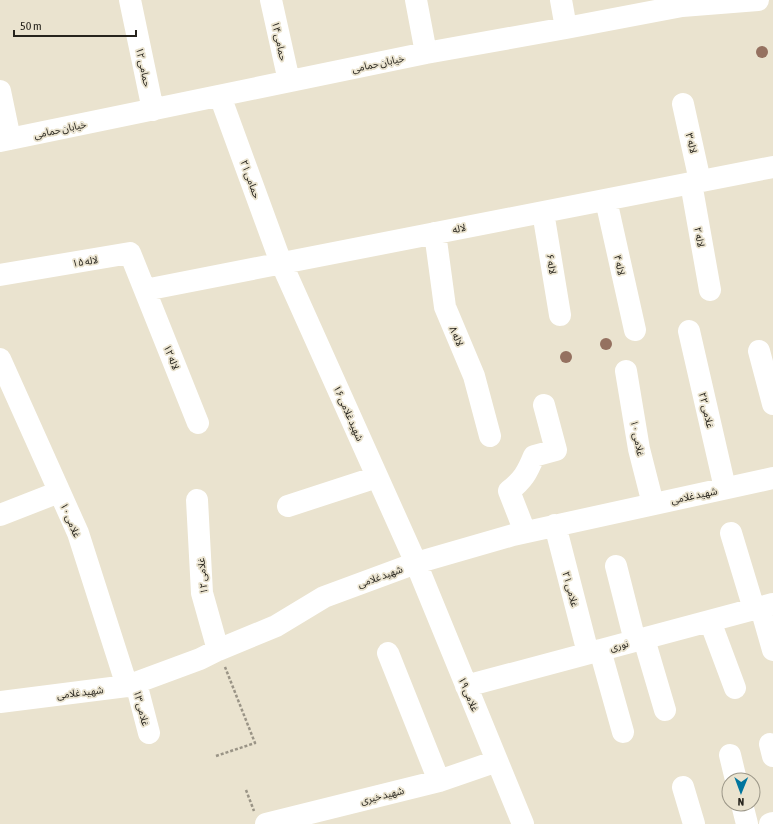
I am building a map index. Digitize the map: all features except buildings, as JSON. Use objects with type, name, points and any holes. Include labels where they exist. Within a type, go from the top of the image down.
[{"type":"street","name":"حمامی ۱۲","points":[[130,0],[153,110]]},
{"type":"street","name":"حمامی ۱۴","points":[[272,0],[289,81]]},
{"type":"street","points":[[416,0],[426,52]]},
{"type":"street","points":[[561,0],[566,28]]},
{"type":"street","name":"خیابان حمامی","points":[[5,140],[426,52],[566,28],[681,3],[758,0]]},
{"type":"street","points":[[0,91],[5,140]]},
{"type":"street","name":"حمامی ۲۱","points":[[220,96],[282,263]]},
{"type":"street","name":"لاله ۳","points":[[683,104],[695,182]]},
{"type":"street","name":"لاله","points":[[145,290],[773,167]]},
{"type":"street","name":"لاله ۲","points":[[695,182],[710,290]]},
{"type":"street","name":"لاله ۴","points":[[606,200],[635,330]]},
{"type":"street","name":"لاله ۶","points":[[543,212],[560,315]]},
{"type":"street","name":"لاله ۸","points":[[435,233],[445,307],[474,376],[490,436]]},
{"type":"street","name":"لاله ۱۵","points":[[0,274],[130,253],[145,290]]},
{"type":"street","name":"شهید غلامی ۱۶","points":[[282,263],[416,563]]},
{"type":"street","name":"لاله ۱۲","points":[[145,290],[198,423]]},
{"type":"street","name":"غلامی ۲۲","points":[[689,331],[725,488]]},
{"type":"street","points":[[759,351],[773,404]]},
{"type":"street","name":"غلامی ۱۰","points":[[0,359],[78,533],[131,684]]},
{"type":"street","name":"غلامی ۱۰","points":[[626,371],[639,448],[653,504]]},
{"type":"street","points":[[525,532],[509,491],[527,473],[534,456],[556,450],[544,405]]},
{"type":"street","points":[[288,506],[377,478]]},
{"type":"street","name":"شهید غلامی","points":[[0,702],[131,684],[200,659],[276,626],[324,597],[416,563],[525,532],[773,478]]},
{"type":"street","points":[[0,515],[59,492]]},
{"type":"street","name":"غلامی ۱۲","points":[[197,500],[202,594],[218,650]]},
{"type":"street","name":"غلامی ۲۱","points":[[555,526],[594,652],[623,732]]},
{"type":"street","points":[[731,533],[762,607],[773,650]]},
{"type":"street","name":"غلامی ۱۹","points":[[416,563],[523,824]]},
{"type":"street","points":[[616,566],[665,710]]},
{"type":"street","name":"نوری","points":[[466,686],[762,607]]},
{"type":"street","points":[[710,621],[735,688]]},
{"type":"street","points":[[388,653],[438,781]]},
{"type":"street","name":"غلامی ۱۳","points":[[131,684],[149,733]]},
{"type":"street","points":[[730,755],[734,772]]},
{"type":"street","name":"شهید خیری","points":[[262,821],[438,781],[497,762]]},
{"type":"street","points":[[683,787],[694,824]]},
{"type":"street","points":[[744,812],[747,824]]},
{"type":"path","points":[[216,756],[255,743],[218,650]]},
{"type":"path","points":[[246,790],[262,821]]}]
